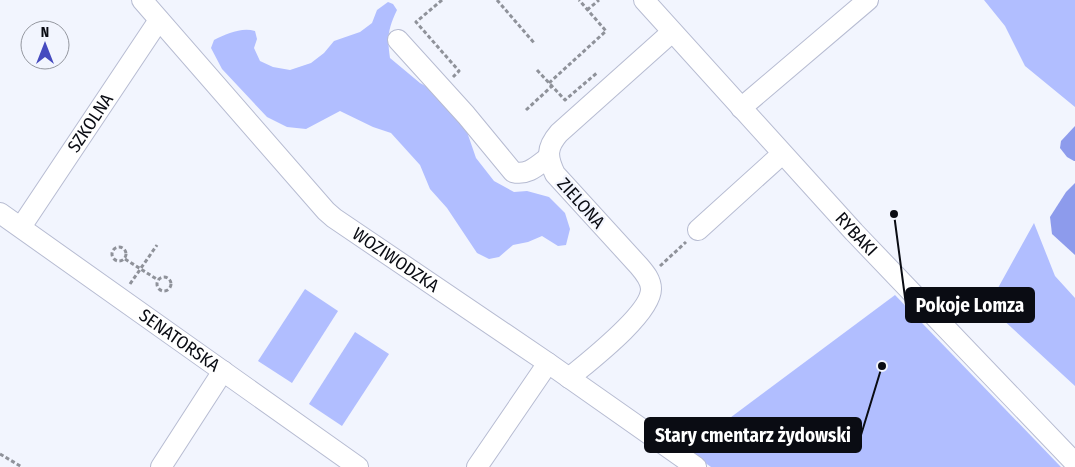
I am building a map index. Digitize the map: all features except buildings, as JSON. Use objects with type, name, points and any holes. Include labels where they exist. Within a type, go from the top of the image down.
[{"type":"street","name":"WOZIWODZKA","points":[[142,0],[334,218],[696,467]]},
{"type":"street","name":"RYBAKI","points":[[644,0],[854,232],[1075,463]]},
{"type":"street","points":[[741,108],[868,0]]},
{"type":"street","name":"SZKOLNA","points":[[21,227],[159,20]]},
{"type":"street","name":"ZIELONA","points":[[569,378],[609,344],[634,319],[650,297],[651,289],[650,282],[643,271],[555,174],[549,157],[551,142],[672,32]]},
{"type":"street","points":[[398,40],[441,87],[513,172],[523,174],[529,172],[549,157]]},
{"type":"street","points":[[698,230],[782,154]]},
{"type":"street","name":"SENATORSKA","points":[[0,213],[358,467]]},
{"type":"street","points":[[478,467],[548,364]]},
{"type":"street","points":[[161,467],[223,372]]},
{"type":"path","points":[[441,87],[459,71],[416,22],[442,0]]},
{"type":"path","points":[[497,0],[535,44]]},
{"type":"path","points":[[526,110],[550,84],[606,31],[579,0]]},
{"type":"path","points":[[587,10],[599,0]]},
{"type":"path","points":[[537,70],[565,100],[601,69]]},
{"type":"path","points":[[126,289],[157,245]]},
{"type":"path","points":[[117,247],[124,249],[125,258],[120,261],[115,260],[112,256],[113,250],[117,247]]},
{"type":"path","points":[[655,270],[674,254]]},
{"type":"path","points":[[125,258],[158,280]]},
{"type":"path","points":[[162,277],[169,278],[171,282],[170,287],[165,291],[161,291],[157,286],[158,280],[162,277]]},
{"type":"path","points":[[0,454],[22,467]]},
{"type":"shaded area","points":[[984,0],[1075,0],[1075,107],[1025,66],[1005,26]]},
{"type":"shaded area","points":[[388,2],[393,4],[397,10],[389,33],[390,58],[420,83],[431,89],[466,129],[476,158],[494,181],[514,192],[527,191],[549,197],[565,213],[570,229],[566,245],[558,246],[542,236],[528,242],[513,245],[499,257],[489,259],[477,253],[447,208],[430,189],[420,165],[391,133],[373,127],[340,111],[306,129],[287,127],[267,117],[222,69],[211,48],[214,40],[229,33],[245,30],[255,31],[257,39],[254,48],[260,61],[273,67],[290,70],[311,63],[324,53],[334,41],[360,32],[372,23],[377,10]]},
{"type":"shaded area","points":[[1075,126],[1074,161],[1067,157],[1060,148],[1061,141]]},
{"type":"shaded area","points":[[1075,183],[1075,255],[1052,234],[1050,217],[1066,192]]},
{"type":"shaded area","points":[[1034,223],[1055,276],[1075,298],[1075,386],[988,306]]},
{"type":"shaded area","points":[[305,289],[338,311],[292,383],[258,361]]},
{"type":"shaded area","points":[[895,295],[1061,467],[711,467],[687,450]]},
{"type":"shaded area","points":[[355,332],[389,354],[342,426],[309,404]]},
{"type":"place","name":"Pokoje Lomza","points":[[894,214]]},
{"type":"place","name":"Stary cmentarz żydowski","points":[[882,366]]}]
